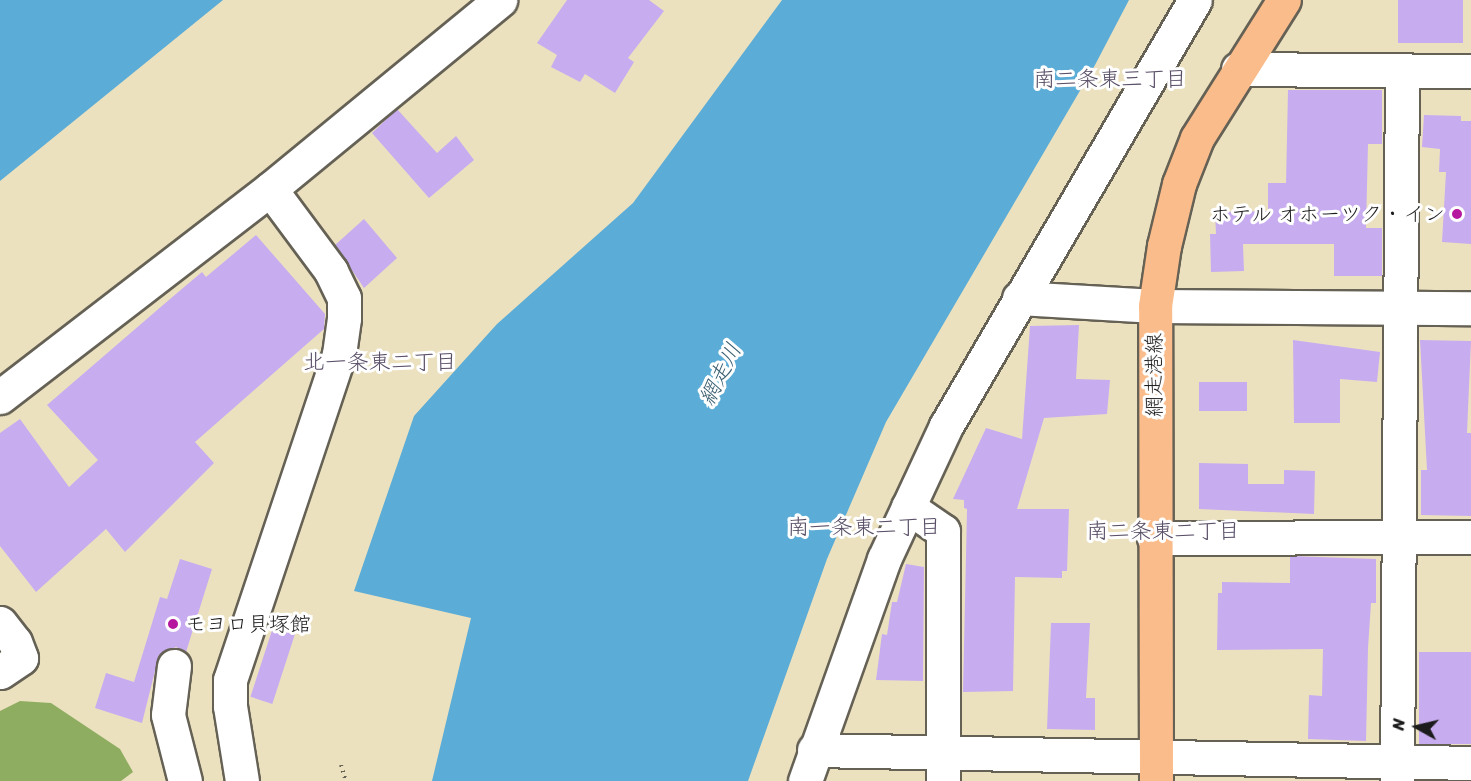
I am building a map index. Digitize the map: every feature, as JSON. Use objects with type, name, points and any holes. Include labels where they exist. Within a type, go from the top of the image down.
[{"type":"main road","name":"網走港線","points":[[1156,770],[1155,306],[1179,184],[1197,138],[1238,69],[1284,0]]},
{"type":"street","points":[[0,397],[270,189],[500,0]]},
{"type":"street","points":[[805,781],[814,750],[884,560],[946,426],[1195,0]]},
{"type":"street","points":[[1238,69],[1471,71]]},
{"type":"street","points":[[1397,772],[1396,537],[1402,70]]},
{"type":"street","points":[[242,781],[230,706],[230,680],[339,354],[344,318],[344,298],[331,271],[270,189]]},
{"type":"street","points":[[1019,298],[1155,306],[1471,308]]},
{"type":"street","points":[[908,507],[943,531],[944,767]]},
{"type":"street","points":[[1154,538],[1471,537]]},
{"type":"street","points":[[0,623],[15,642],[21,658],[0,672]]},
{"type":"street","points":[[174,666],[168,715],[185,781]]},
{"type":"street","points":[[814,750],[944,767],[1397,772],[1471,763]]},
{"type":"path","points":[[341,765],[346,781]]},
{"type":"green space","points":[[20,701],[51,703],[120,749],[133,772],[121,781],[0,781],[0,711]]},
{"type":"water","points":[[0,0],[223,0],[0,181]]},
{"type":"water","name":"網走川","points":[[782,0],[1129,0],[1095,65],[886,422],[827,559],[748,781],[432,781],[471,618],[354,591],[414,416],[497,324],[633,203]]},
{"type":"building","points":[[567,0],[649,0],[664,11],[628,58],[634,62],[615,93],[585,74],[580,82],[551,67],[557,55],[537,43]]},
{"type":"building","points":[[1398,0],[1463,0],[1463,43],[1398,43]]},
{"type":"building","points":[[1288,90],[1382,90],[1382,144],[1368,144],[1366,228],[1382,228],[1382,276],[1334,276],[1334,244],[1243,244],[1244,271],[1211,272],[1210,234],[1216,234],[1215,212],[1268,211],[1268,183],[1286,183]]},
{"type":"building","points":[[397,109],[437,153],[456,136],[474,160],[429,198],[372,133]]},
{"type":"building","points":[[1424,115],[1461,116],[1461,121],[1471,121],[1471,244],[1442,242],[1446,172],[1439,172],[1440,149],[1422,147]]},
{"type":"building","points":[[364,219],[397,258],[364,288],[335,245]]},
{"type":"building","points":[[256,235],[325,314],[324,329],[195,442],[214,463],[125,552],[106,529],[36,592],[0,546],[0,433],[20,419],[69,487],[98,460],[47,405],[202,272],[206,277]]},
{"type":"building","points":[[1079,325],[1076,379],[1110,380],[1107,414],[1044,418],[1017,509],[1069,509],[1067,571],[1062,571],[1062,578],[1015,577],[1013,691],[963,692],[967,509],[964,508],[964,500],[953,499],[986,428],[1022,439],[1030,326]]},
{"type":"building","points":[[1293,340],[1380,352],[1377,382],[1340,379],[1340,423],[1294,423]]},
{"type":"building","points":[[1420,340],[1471,341],[1467,433],[1471,433],[1471,516],[1421,515],[1421,470],[1427,470]]},
{"type":"building","points":[[1199,382],[1247,382],[1247,411],[1199,411]]},
{"type":"building","points":[[1199,463],[1248,464],[1248,484],[1284,484],[1284,470],[1315,471],[1314,514],[1199,509]]},
{"type":"building","points":[[1290,556],[1376,559],[1376,603],[1371,603],[1368,648],[1366,741],[1308,739],[1309,695],[1322,696],[1323,649],[1217,650],[1218,593],[1222,593],[1222,582],[1290,583]]},
{"type":"building","name":"モヨロ貝塚館","points":[[180,559],[212,569],[186,652],[176,647],[159,655],[142,723],[95,708],[106,673],[134,682],[160,597],[167,599]]},
{"type":"building","points":[[906,564],[924,567],[923,681],[876,680],[882,634],[887,635],[892,602],[897,602]]},
{"type":"building","points":[[277,615],[299,622],[272,704],[250,697]]},
{"type":"building","points":[[1051,623],[1090,623],[1086,698],[1095,698],[1095,730],[1047,729]]},
{"type":"building","points":[[1419,652],[1471,652],[1471,744],[1419,744]]},
{"type":"place","name":"ホテル オホーツク・イン","points":[[1457,214]]},
{"type":"place","name":"モヨロ貝塚館","points":[[173,624]]},
{"type":"district","name":"南二条東三丁目","points":[[1110,79]]},
{"type":"district","name":"北一条東二丁目","points":[[380,362]]},
{"type":"district","name":"南一条東二丁目","points":[[864,527]]},
{"type":"district","name":"南二条東二丁目","points":[[1163,531]]}]
